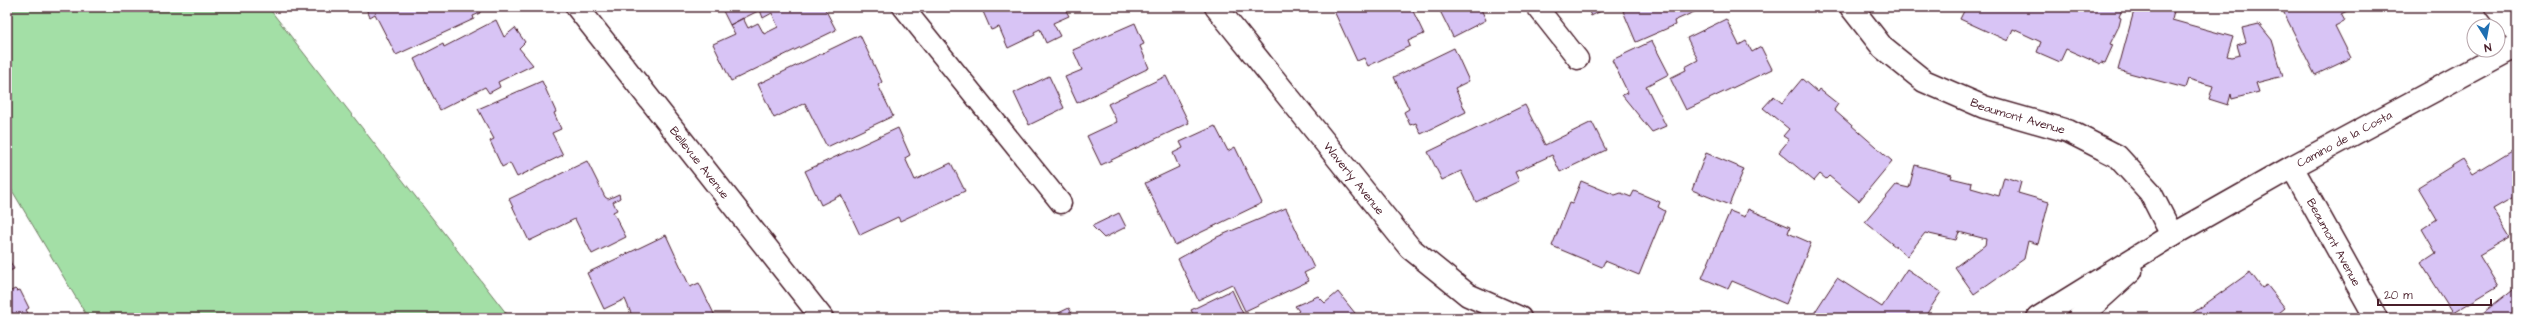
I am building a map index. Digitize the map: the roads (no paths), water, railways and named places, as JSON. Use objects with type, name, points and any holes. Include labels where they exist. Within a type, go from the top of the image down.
[{"type":"street","name":"Bellevue Avenue","points":[[576,7],[822,318]]},
{"type":"street","name":"Waverly Avenue","points":[[1216,7],[1410,248],[1468,295],[1520,318]]},
{"type":"street","name":"Beaumont Avenue","points":[[1851,7],[1884,48],[1924,81],[1984,107],[2068,130],[2116,156],[2150,192],[2172,235]]},
{"type":"street","points":[[2496,7],[2517,34]]},
{"type":"street","name":"Camino de la Costa","points":[[2038,318],[2172,235],[2292,167],[2517,46]]},
{"type":"street","name":"Beaumont Avenue","points":[[2292,167],[2376,318]]},
{"type":"street","name":"Camino de la Costa","points":[[2079,318],[2172,235]]},
{"type":"lane","points":[[903,7],[1061,203]]},
{"type":"lane","points":[[1537,7],[1578,59]]}]
